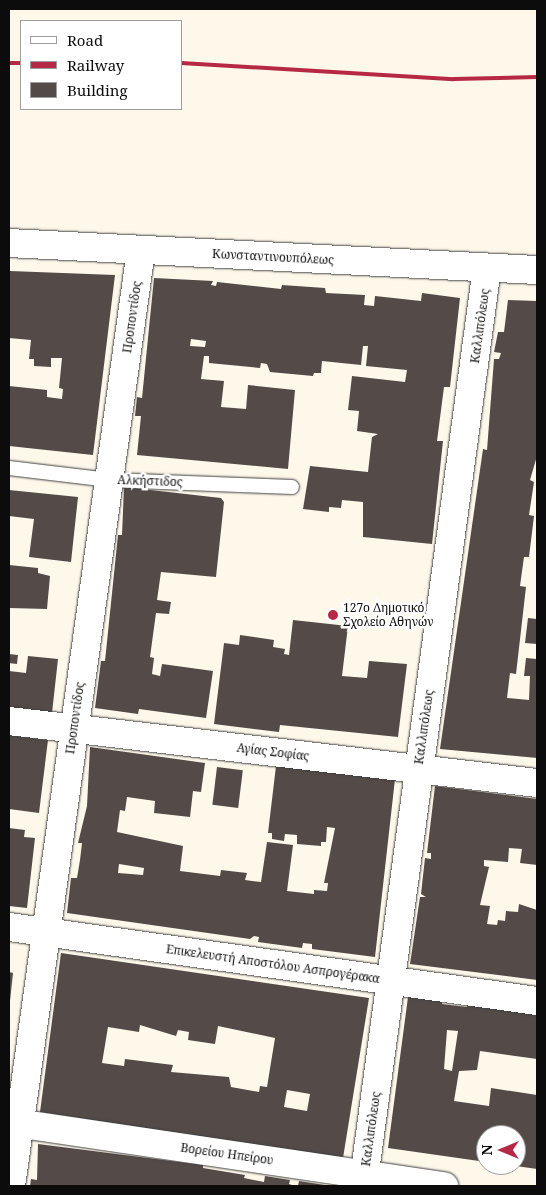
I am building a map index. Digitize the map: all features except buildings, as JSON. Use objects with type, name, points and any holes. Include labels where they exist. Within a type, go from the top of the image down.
[{"type":"street","name":"Κωνσταντινουπόλεως","points":[[9,243],[537,270]]},
{"type":"street","name":"Προποντίδος","points":[[11,1186],[14,1123],[46,932],[141,250]]},
{"type":"street","name":"Καλλιπόλεως","points":[[364,1180],[418,769],[488,268]]},
{"type":"street","name":"Αγίας Σοφίας","points":[[9,721],[537,783]]},
{"type":"street","name":"Επικελευστή Αποστόλου Ασπρογέρακα","points":[[9,927],[537,1001]]},
{"type":"street","name":"Βορείου Ηπείρου","points":[[14,1123],[364,1180],[444,1186]]},
{"type":"lane","name":"Αλκήστιδος","points":[[9,468],[109,480],[292,488]]},
{"type":"railway","points":[[9,63],[20,63]]},
{"type":"railway","points":[[182,63],[454,79],[537,77]]},
{"type":"place","name":"127ο Δημοτικό Σχολείο Αθηνών","points":[[333,615]]}]
